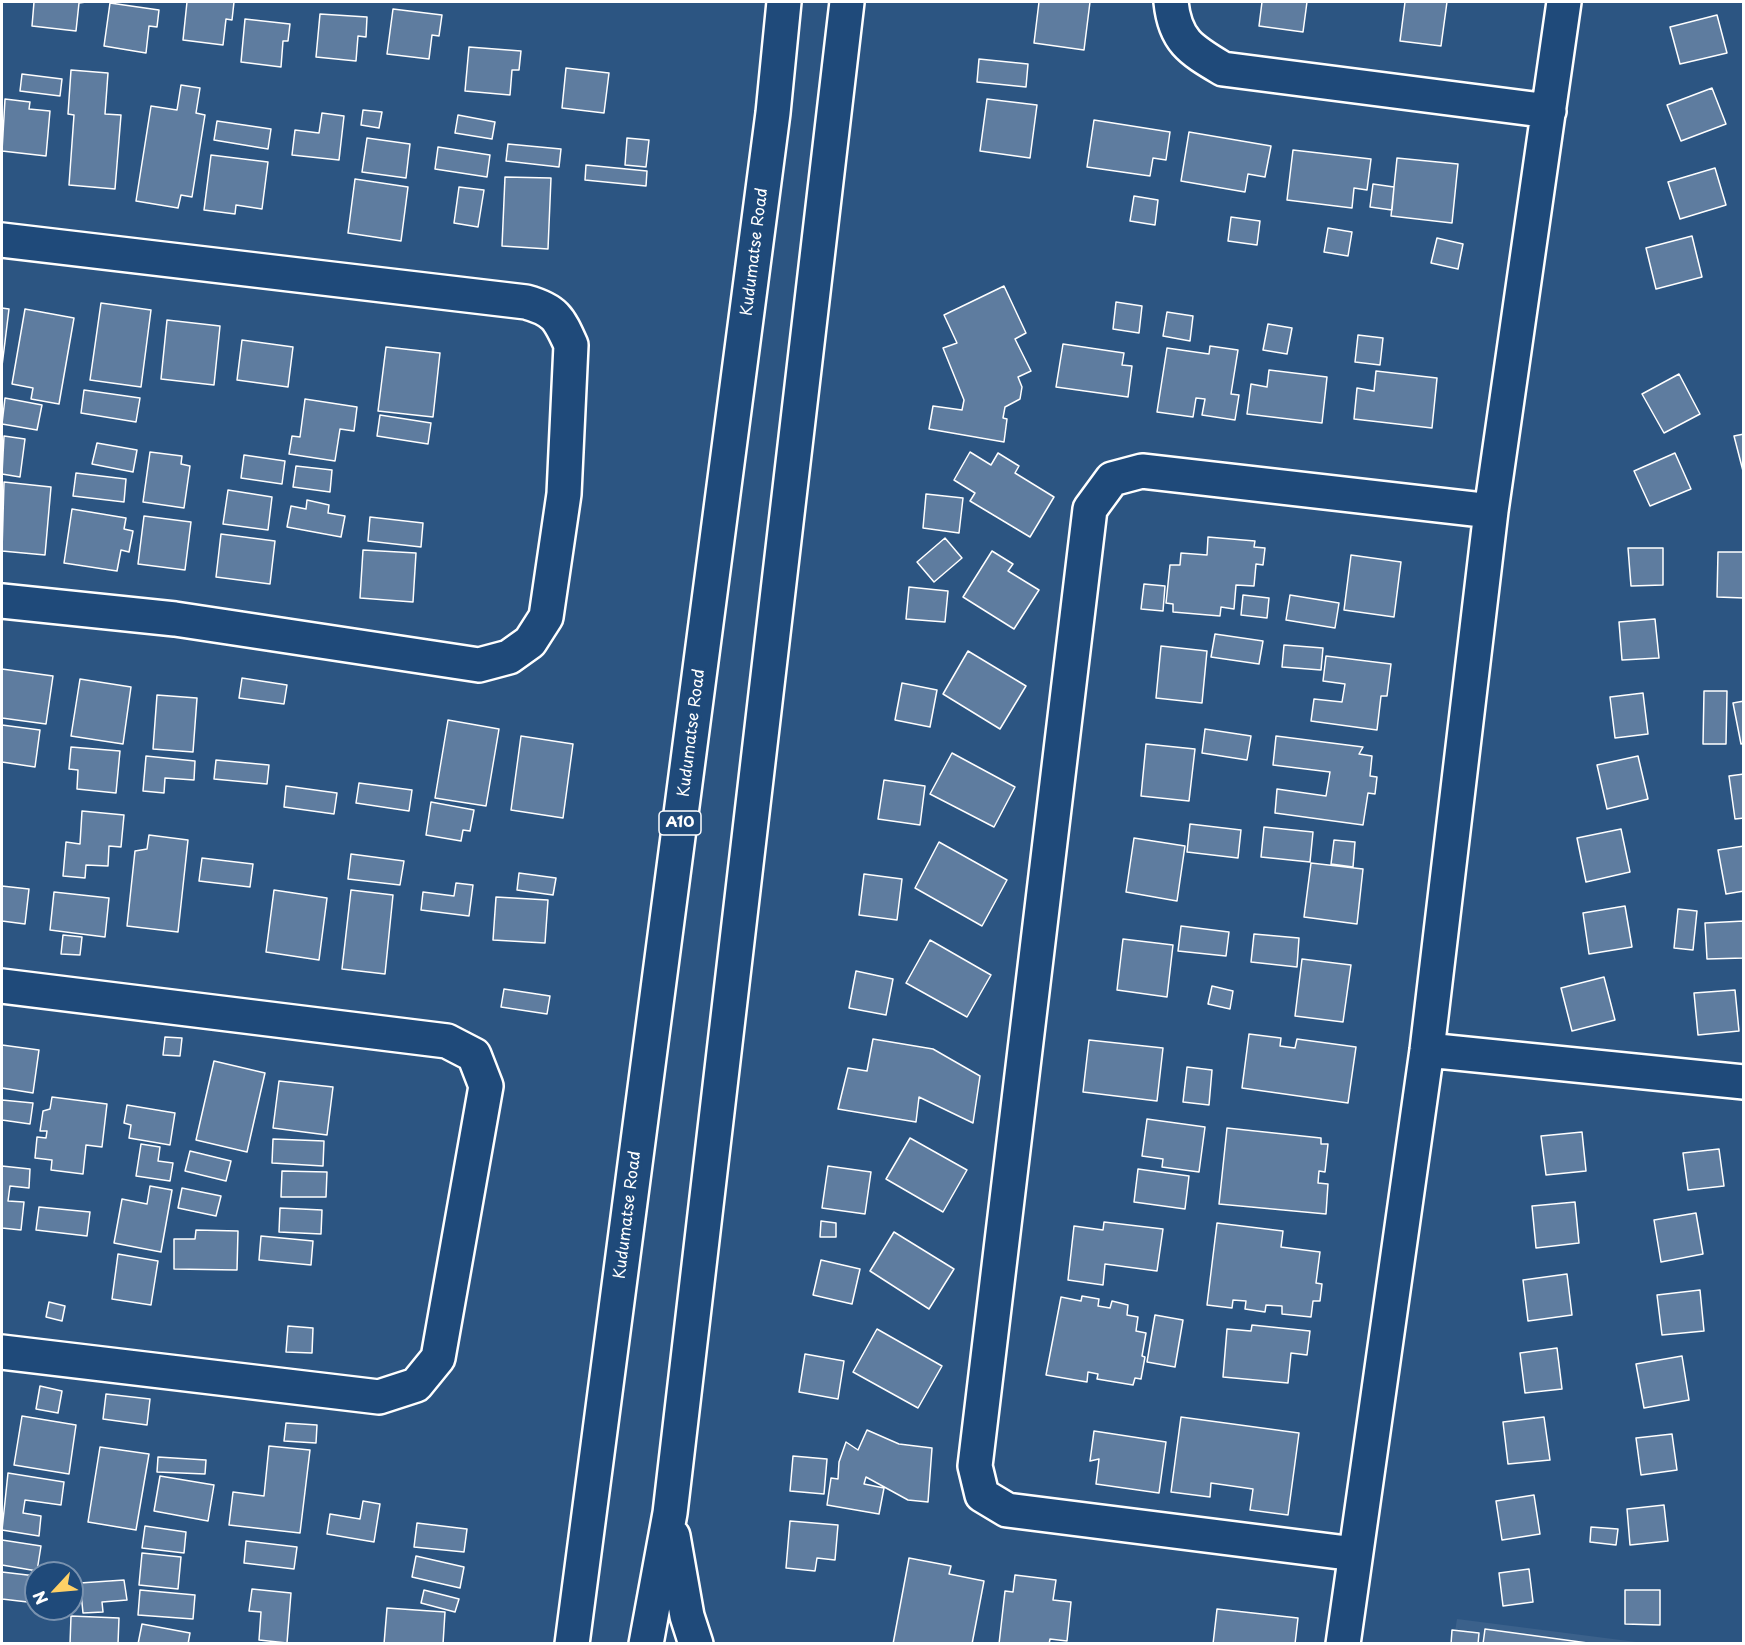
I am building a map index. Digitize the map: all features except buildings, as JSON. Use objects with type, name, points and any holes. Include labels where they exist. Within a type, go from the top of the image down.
[{"type":"street","name":"Kudumatse Road","points":[[572,1644],[772,124],[784,2]]},
{"type":"street","points":[[646,1644],[670,1513],[847,2]]},
{"type":"street","points":[[1171,2],[1173,21],[1191,50],[1223,69],[1549,111]]},
{"type":"street","points":[[1343,1644],[1427,1050],[1491,511],[1564,2]]},
{"type":"street","points":[[2,240],[526,302],[547,307],[562,325],[571,345],[564,494],[546,617],[530,642],[509,657],[479,665],[175,619],[2,601]]},
{"type":"street","points":[[1355,1554],[1007,1510],[982,1496],[975,1466],[1090,509],[1112,478],[1142,471],[1491,511]]},
{"type":"street","points":[[2,986],[447,1041],[474,1055],[486,1086],[438,1358],[416,1385],[379,1397],[2,1352]]},
{"type":"street","points":[[1427,1050],[1743,1082]]},
{"type":"street","points":[[670,1513],[687,1616],[696,1644]]},
{"type":"shaded area","points":[[1457,1619],[1644,1643],[1453,1644]]}]
